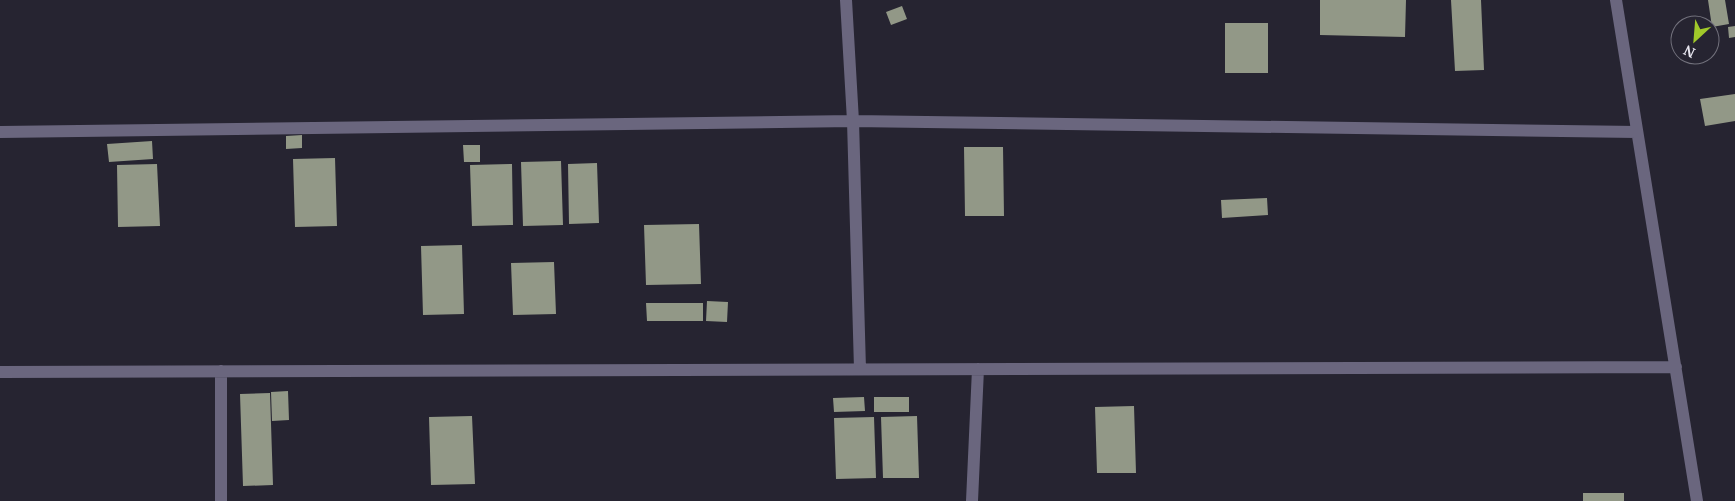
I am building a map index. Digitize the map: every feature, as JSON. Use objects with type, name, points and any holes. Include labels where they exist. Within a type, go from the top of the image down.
[{"type":"street","points":[[846,0],[853,121],[860,369]]},
{"type":"street","points":[[1616,0],[1697,501]]},
{"type":"street","points":[[0,132],[853,121],[1638,132]]},
{"type":"street","points":[[0,372],[1676,367]]},
{"type":"street","points":[[972,501],[978,369]]},
{"type":"street","points":[[221,371],[221,501]]},
{"type":"building","points":[[1320,0],[1406,0],[1405,37],[1320,35]]},
{"type":"building","points":[[1451,0],[1481,0],[1484,70],[1455,71]]},
{"type":"building","points":[[1708,0],[1725,0],[1729,24],[1720,26],[1720,15],[1710,15]]},
{"type":"building","points":[[902,6],[907,19],[891,25],[886,12]]},
{"type":"building","points":[[1225,23],[1268,23],[1268,73],[1225,73]]},
{"type":"building","points":[[1735,26],[1735,37],[1729,38],[1728,27]]},
{"type":"building","points":[[1735,94],[1735,121],[1705,126],[1700,99]]},
{"type":"building","points":[[302,135],[302,148],[286,149],[286,136]]},
{"type":"building","points":[[152,141],[153,159],[109,162],[107,144]]},
{"type":"building","points":[[463,145],[480,145],[480,162],[464,162]]},
{"type":"building","points":[[964,147],[1003,147],[1004,216],[965,216]]},
{"type":"building","points":[[335,158],[337,226],[295,227],[293,159]]},
{"type":"building","points":[[561,161],[563,225],[523,226],[521,162]]},
{"type":"building","points":[[597,163],[599,223],[569,224],[568,164]]},
{"type":"building","points":[[157,164],[160,226],[118,227],[117,165]]},
{"type":"building","points":[[512,164],[513,225],[472,226],[470,165]]},
{"type":"building","points":[[1267,198],[1268,215],[1222,218],[1221,200]]},
{"type":"building","points":[[699,224],[701,284],[646,285],[644,225]]},
{"type":"building","points":[[462,245],[464,314],[423,315],[421,246]]},
{"type":"building","points":[[554,262],[556,314],[513,315],[511,263]]},
{"type":"building","points":[[707,301],[728,302],[727,322],[706,321]]},
{"type":"building","points":[[646,303],[703,303],[703,321],[647,321]]},
{"type":"building","points":[[288,391],[289,420],[272,421],[271,392]]},
{"type":"building","points":[[270,393],[273,485],[243,486],[240,394]]},
{"type":"building","points":[[864,397],[865,411],[834,412],[833,398]]},
{"type":"building","points":[[874,397],[909,397],[909,412],[874,412]]},
{"type":"building","points":[[1134,406],[1136,473],[1097,473],[1095,407]]},
{"type":"building","points":[[472,416],[475,484],[431,485],[429,417]]},
{"type":"building","points":[[917,416],[919,478],[883,478],[881,417]]},
{"type":"building","points":[[874,417],[876,478],[836,479],[834,418]]},
{"type":"building","points":[[1583,493],[1624,493],[1624,501],[1583,501]]}]
